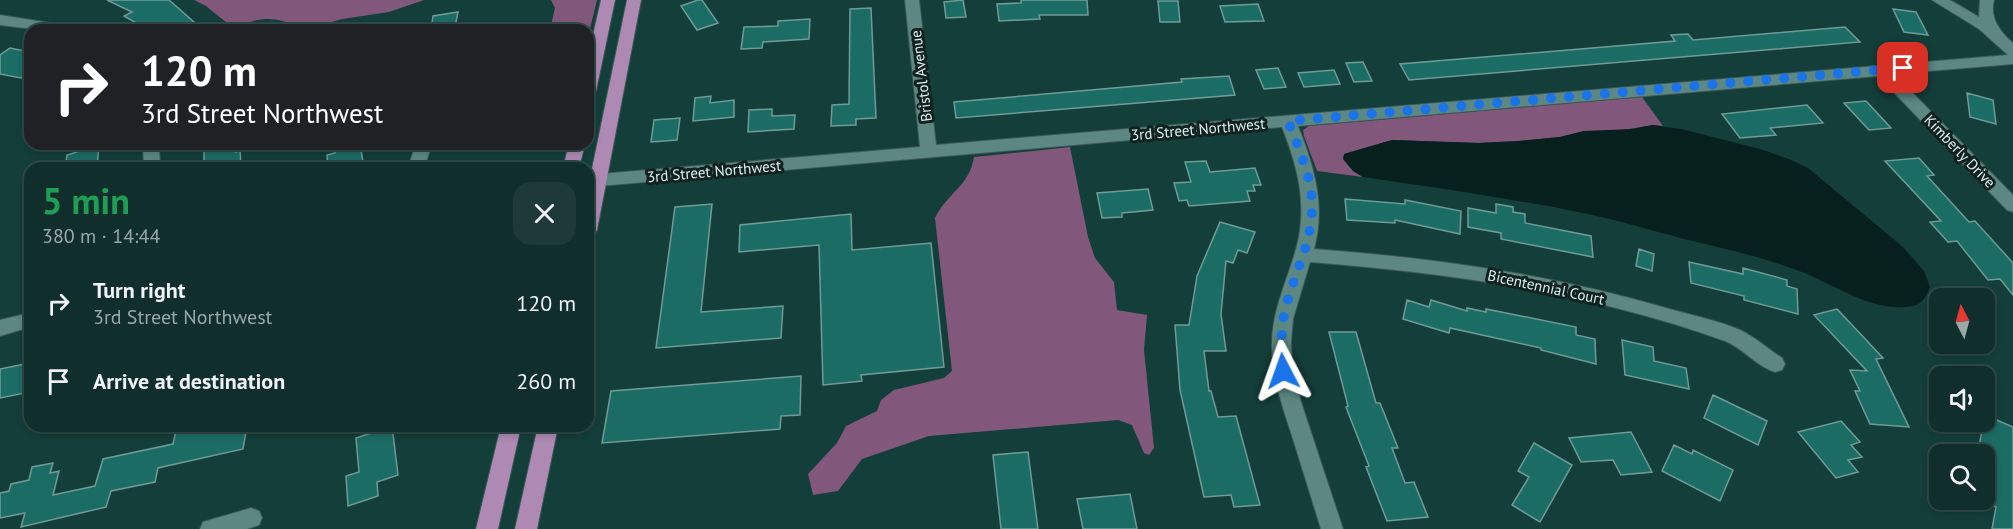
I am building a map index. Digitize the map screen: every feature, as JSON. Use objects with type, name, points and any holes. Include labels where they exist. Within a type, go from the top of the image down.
[{"type":"main road","points":[[594,64],[608,0]]},
{"type":"main road","points":[[594,176],[634,0]]},
{"type":"main road","points":[[487,529],[510,432]]},
{"type":"main road","points":[[526,529],[547,432]]},
{"type":"street","name":"Bristol Avenue","points":[[912,0],[929,152]]},
{"type":"street","points":[[1939,0],[1984,26],[2011,51]]},
{"type":"street","points":[[1987,0],[1984,6],[1986,16],[1992,28],[2011,51]]},
{"type":"street","points":[[0,20],[34,24]]},
{"type":"street","name":"3rd Street Northwest","points":[[594,180],[1881,70],[2011,51]]},
{"type":"street","name":"Kimberly Drive","points":[[1881,70],[2013,206]]},
{"type":"street","points":[[1288,121],[1310,185],[1312,208],[1310,232],[1304,255],[1284,313],[1281,341],[1283,371],[1332,529]]},
{"type":"street","name":"Bicentennial Court","points":[[1304,255],[1397,262],[1475,272],[1550,286],[1641,308],[1734,336],[1775,364]]},
{"type":"street","points":[[0,328],[24,322]]},
{"type":"street","points":[[211,529],[251,518]]},
{"type":"shaded area","points":[[194,0],[424,0],[389,12],[325,24],[289,24],[269,19],[228,24],[206,6]]},
{"type":"shaded area","points":[[551,0],[597,0],[591,24],[551,24],[555,8]]},
{"type":"shaded area","points":[[1642,97],[1663,126],[1653,125],[1618,131],[1584,131],[1560,137],[1519,141],[1479,143],[1392,140],[1344,154],[1353,171],[1363,177],[1317,171],[1303,130],[1309,126]]},
{"type":"shaded area","points":[[1070,147],[1088,237],[1095,258],[1114,282],[1117,310],[1147,315],[1144,350],[1154,448],[1149,455],[1144,453],[1132,425],[1118,420],[929,436],[862,459],[838,491],[813,495],[808,474],[837,443],[846,426],[877,411],[881,400],[894,390],[944,378],[952,371],[935,218],[968,176],[974,157]]},
{"type":"water","points":[[1653,125],[1681,129],[1760,149],[1808,168],[1903,247],[1924,271],[1930,287],[1926,296],[1913,306],[1885,306],[1871,303],[1792,268],[1746,254],[1583,213],[1363,177],[1353,171],[1343,159],[1344,154],[1392,140],[1479,143],[1560,137],[1584,131],[1631,129]]},
{"type":"building","points":[[107,0],[169,0],[196,24],[138,24],[124,16],[132,12]]},
{"type":"building","points":[[702,0],[718,23],[697,30],[681,6]]},
{"type":"building","points":[[963,0],[966,17],[946,18],[944,2]]},
{"type":"building","points":[[1021,0],[1087,0],[1088,15],[1039,15],[1040,19],[999,21],[997,4],[1021,3]]},
{"type":"building","points":[[1158,1],[1178,1],[1180,22],[1160,22]]},
{"type":"building","points":[[1258,4],[1264,21],[1225,22],[1220,6]]},
{"type":"building","points":[[871,8],[876,118],[856,119],[856,125],[831,126],[832,105],[849,104],[850,9]]},
{"type":"building","points":[[1893,9],[1916,12],[1928,35],[1904,32]]},
{"type":"building","points":[[458,12],[456,24],[432,24],[433,16]]},
{"type":"building","points":[[810,19],[809,39],[763,42],[762,48],[741,49],[744,27],[778,26],[778,21]]},
{"type":"building","points":[[1845,27],[1860,42],[1409,80],[1400,64],[1675,41],[1671,35],[1688,34],[1693,40]]},
{"type":"building","points":[[10,48],[24,51],[24,76],[21,78],[0,74],[0,55]]},
{"type":"building","points":[[1363,62],[1372,81],[1354,82],[1346,63]]},
{"type":"building","points":[[1278,68],[1286,87],[1264,89],[1256,70]]},
{"type":"building","points":[[1334,70],[1340,84],[1304,87],[1298,73]]},
{"type":"building","points":[[1229,76],[1235,95],[956,118],[954,102],[1182,82],[1181,79]]},
{"type":"building","points":[[1967,93],[1993,100],[1996,124],[1970,117]]},
{"type":"building","points":[[711,96],[710,103],[734,100],[734,117],[693,121],[695,98]]},
{"type":"building","points":[[1866,101],[1891,128],[1869,130],[1844,103]]},
{"type":"building","points":[[1807,105],[1823,123],[1770,128],[1776,135],[1740,138],[1722,114]]},
{"type":"building","points":[[772,109],[772,116],[795,115],[794,129],[748,132],[749,110]]},
{"type":"building","points":[[680,118],[677,140],[651,142],[654,120]]},
{"type":"building","points":[[77,150],[98,150],[98,162],[66,162],[67,155]]},
{"type":"building","points":[[204,150],[236,150],[236,152],[240,150],[241,162],[204,162]]},
{"type":"building","points":[[335,150],[361,150],[363,162],[328,162],[327,155],[335,153]]},
{"type":"building","points":[[1919,158],[1934,175],[1927,176],[1969,222],[1975,221],[2013,263],[2013,295],[2000,279],[1988,280],[1957,241],[1948,242],[1930,222],[1941,221],[1885,161]]},
{"type":"building","points":[[1206,161],[1210,172],[1255,168],[1261,185],[1253,185],[1255,191],[1247,191],[1250,201],[1189,206],[1187,200],[1179,201],[1174,183],[1191,182],[1185,162]]},
{"type":"building","points":[[1148,189],[1153,210],[1122,213],[1122,217],[1102,218],[1097,193]]},
{"type":"building","points":[[1345,199],[1405,204],[1405,200],[1461,211],[1460,234],[1395,220],[1395,223],[1347,220]]},
{"type":"building","points":[[712,204],[701,312],[783,306],[781,338],[656,348],[675,207]]},
{"type":"building","points":[[1496,204],[1513,207],[1513,212],[1525,214],[1525,223],[1591,236],[1593,257],[1501,239],[1501,233],[1468,227],[1468,208],[1496,213]]},
{"type":"building","points":[[851,214],[852,250],[931,243],[944,367],[861,375],[862,381],[823,385],[819,245],[739,252],[740,225]]},
{"type":"building","points":[[1220,222],[1255,232],[1247,253],[1238,250],[1233,263],[1226,261],[1221,314],[1226,351],[1204,351],[1209,391],[1211,391],[1218,417],[1236,416],[1260,505],[1234,507],[1231,495],[1204,497],[1180,390],[1175,325],[1189,325],[1197,276]]},
{"type":"building","points":[[1639,249],[1654,254],[1652,271],[1636,266]]},
{"type":"building","points":[[1689,262],[1743,274],[1743,268],[1787,280],[1787,286],[1797,289],[1798,314],[1744,300],[1744,296],[1691,283]]},
{"type":"building","points":[[1407,300],[1429,307],[1431,300],[1467,311],[1467,308],[1486,312],[1486,309],[1576,327],[1576,335],[1595,339],[1596,364],[1541,350],[1541,348],[1450,328],[1449,333],[1403,319]]},
{"type":"building","points":[[1837,309],[1883,358],[1876,359],[1909,427],[1870,424],[1855,391],[1860,391],[1850,370],[1867,371],[1814,315]]},
{"type":"building","points":[[1329,332],[1356,332],[1376,403],[1380,403],[1398,448],[1392,448],[1405,483],[1414,482],[1428,517],[1387,521],[1346,407],[1348,406]]},
{"type":"building","points":[[1622,340],[1653,347],[1654,361],[1686,368],[1689,389],[1625,375]]},
{"type":"building","points":[[24,364],[24,393],[0,398],[0,369]]},
{"type":"building","points":[[801,376],[800,415],[781,416],[780,429],[602,443],[611,391]]},
{"type":"building","points":[[1713,395],[1767,421],[1758,445],[1704,418]]},
{"type":"building","points":[[1995,419],[2013,427],[2013,529],[1992,529],[1996,507],[1995,444],[1979,444],[1982,432],[1995,432]]},
{"type":"building","points":[[1841,421],[1860,442],[1851,445],[1862,457],[1848,460],[1858,472],[1836,478],[1798,432]]},
{"type":"building","points":[[176,432],[246,432],[243,449],[158,468],[155,482],[111,491],[106,507],[21,527],[25,513],[0,518],[0,493],[9,491],[11,484],[29,480],[32,467],[53,463],[50,473],[59,471],[53,495],[95,486],[103,459],[173,444]]},
{"type":"building","points":[[374,432],[393,432],[398,475],[377,482],[378,496],[348,506],[346,476],[359,472],[356,438]]},
{"type":"building","points":[[1631,432],[1652,472],[1621,475],[1613,460],[1581,462],[1569,438]]},
{"type":"building","points":[[1534,443],[1572,465],[1540,522],[1512,505],[1529,477],[1518,471]]},
{"type":"building","points":[[1674,445],[1692,454],[1693,450],[1733,470],[1720,501],[1662,471]]},
{"type":"building","points":[[1028,452],[1038,529],[1001,529],[993,455]]},
{"type":"building","points":[[1130,494],[1137,529],[1083,529],[1077,499]]},
{"type":"route","points":[[1283,371],[1281,341],[1284,313],[1304,255],[1310,232],[1312,208],[1310,185],[1303,159],[1288,121],[1903,68]]}]
